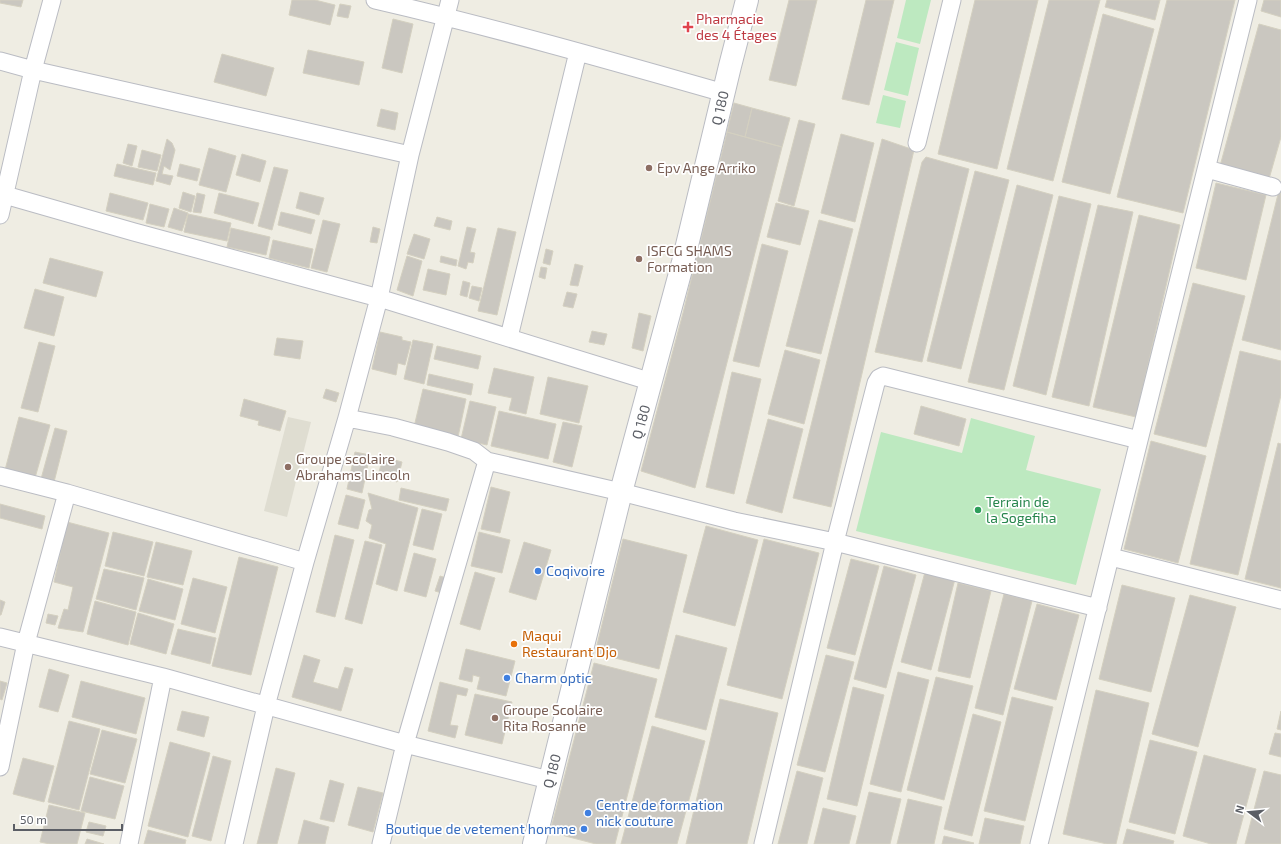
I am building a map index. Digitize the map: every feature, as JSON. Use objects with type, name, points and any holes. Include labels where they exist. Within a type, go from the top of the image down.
[{"type":"street","points":[[0,215],[33,70],[52,0]]},
{"type":"street","points":[[375,0],[447,17],[724,93]]},
{"type":"street","points":[[234,844],[266,706],[305,562],[347,418],[378,298],[410,155],[447,17],[450,0]]},
{"type":"street","name":"Q 180","points":[[534,844],[621,492],[652,382],[685,254],[747,0]]},
{"type":"street","points":[[917,144],[952,0]]},
{"type":"street","points":[[1039,844],[1248,0]]},
{"type":"street","points":[[509,337],[578,52]]},
{"type":"street","points":[[0,61],[33,70],[410,155]]},
{"type":"street","points":[[1207,169],[1273,187]]},
{"type":"street","points":[[5,195],[134,232],[378,298],[652,382]]},
{"type":"street","points":[[763,844],[835,542],[876,383],[879,378],[883,376],[1139,440]]},
{"type":"street","points":[[347,418],[393,427],[448,442],[474,451],[487,461],[621,492],[734,521],[835,542],[1098,608]]},
{"type":"street","points":[[381,844],[406,744],[487,461]]},
{"type":"street","points":[[0,476],[67,493],[305,562]]},
{"type":"street","points":[[0,767],[26,643],[67,493]]},
{"type":"street","points":[[1110,557],[1281,600]]},
{"type":"street","points":[[0,637],[163,677],[406,744],[549,780]]},
{"type":"street","points":[[129,844],[163,677]]},
{"type":"shaded area","name":"Groupe scolaire Abrahams Lincoln","points":[[288,417],[311,422],[287,517],[264,511]]},
{"type":"green space","points":[[906,0],[931,0],[920,44],[897,38]]},
{"type":"green space","points":[[896,42],[919,48],[908,96],[884,90]]},
{"type":"green space","points":[[883,95],[906,101],[900,128],[876,123]]},
{"type":"green space","name":"Terrain de la Sogefiha","points":[[971,418],[1035,436],[1026,470],[1101,489],[1076,585],[856,531],[881,432],[962,453]]},
{"type":"building","points":[[0,0],[23,0],[21,7],[0,3]]},
{"type":"building","points":[[292,0],[315,0],[335,5],[330,25],[289,15]]},
{"type":"building","points":[[789,0],[817,0],[796,86],[769,80]]},
{"type":"building","points":[[866,0],[894,0],[869,105],[842,99]]},
{"type":"building","points":[[975,0],[1038,0],[997,169],[938,154]]},
{"type":"building","points":[[1049,0],[1100,0],[1053,181],[1007,169]]},
{"type":"building","points":[[1107,0],[1160,0],[1155,20],[1105,7]]},
{"type":"building","points":[[1167,0],[1235,0],[1183,213],[1117,197]]},
{"type":"building","points":[[1264,0],[1281,0],[1281,17],[1261,11]]},
{"type":"building","points":[[340,4],[351,6],[348,18],[337,16]]},
{"type":"building","points":[[1103,14],[1154,29],[1110,194],[1062,182]]},
{"type":"building","points":[[393,19],[413,24],[402,73],[382,68]]},
{"type":"building","points":[[1259,24],[1281,30],[1281,137],[1269,179],[1220,166]]},
{"type":"building","points":[[308,50],[364,62],[359,85],[303,73]]},
{"type":"building","points":[[222,54],[274,68],[266,96],[214,82]]},
{"type":"building","points":[[734,103],[752,108],[745,137],[727,132]]},
{"type":"building","points":[[752,108],[790,118],[782,147],[745,137]]},
{"type":"building","points":[[381,109],[398,113],[395,130],[377,126]]},
{"type":"building","points":[[799,120],[815,124],[794,206],[778,201]]},
{"type":"building","points":[[727,132],[782,147],[695,488],[641,471],[683,313]]},
{"type":"building","points":[[841,134],[874,143],[855,222],[821,213]]},
{"type":"building","points":[[167,139],[172,143],[175,150],[170,170],[164,166],[162,174],[173,176],[170,185],[156,181]]},
{"type":"building","points":[[882,139],[914,150],[831,507],[793,498]]},
{"type":"building","points":[[128,144],[137,146],[132,166],[123,163]]},
{"type":"building","points":[[209,148],[236,156],[226,192],[199,185]]},
{"type":"building","points":[[142,150],[161,155],[157,171],[138,167]]},
{"type":"building","points":[[242,154],[266,161],[260,182],[236,175]]},
{"type":"building","points":[[926,157],[969,169],[922,362],[875,352],[922,162]]},
{"type":"building","points":[[117,164],[156,173],[153,185],[114,176]]},
{"type":"building","points":[[180,164],[200,169],[197,181],[177,176]]},
{"type":"building","points":[[274,167],[288,170],[272,230],[258,226]]},
{"type":"building","points":[[975,171],[1009,180],[961,369],[927,361]]},
{"type":"building","points":[[1281,182],[1281,350],[1242,340]]},
{"type":"building","points":[[1216,183],[1266,195],[1246,280],[1196,268]]},
{"type":"building","points":[[1017,185],[1053,195],[1004,390],[968,382]]},
{"type":"building","points":[[183,192],[195,196],[191,212],[179,208]]},
{"type":"building","points":[[300,192],[324,198],[319,215],[296,208]]},
{"type":"building","points":[[110,193],[148,203],[143,220],[106,211]]},
{"type":"building","points":[[197,193],[205,195],[201,213],[193,212]]},
{"type":"building","points":[[219,193],[259,203],[253,224],[214,213]]},
{"type":"building","points":[[1059,196],[1091,204],[1046,395],[1013,386]]},
{"type":"building","points":[[776,203],[809,211],[800,245],[767,237]]},
{"type":"building","points":[[150,204],[169,209],[164,227],[146,223]]},
{"type":"building","points":[[1098,205],[1133,212],[1089,406],[1052,397]]},
{"type":"building","points":[[174,208],[188,213],[182,231],[168,227]]},
{"type":"building","points":[[281,212],[315,220],[311,234],[278,225]]},
{"type":"building","points":[[188,214],[231,223],[227,241],[184,232]]},
{"type":"building","points":[[1139,215],[1180,225],[1136,417],[1093,407]]},
{"type":"building","points":[[437,217],[452,221],[450,230],[434,226]]},
{"type":"building","points":[[323,220],[340,224],[327,272],[311,268]]},
{"type":"building","points":[[819,220],[853,229],[821,354],[786,346]]},
{"type":"building","points":[[373,227],[380,229],[377,243],[370,242]]},
{"type":"building","points":[[467,227],[476,229],[470,252],[475,253],[473,263],[468,262],[466,269],[458,266]]},
{"type":"building","points":[[231,228],[270,237],[266,255],[227,247]]},
{"type":"building","points":[[498,228],[516,232],[497,315],[478,311]]},
{"type":"building","points":[[414,234],[430,239],[424,259],[407,254]]},
{"type":"building","points":[[273,240],[313,249],[309,268],[269,258]]},
{"type":"building","points":[[762,244],[788,251],[759,367],[733,361]]},
{"type":"building","points":[[546,249],[553,251],[550,265],[543,263]]},
{"type":"building","points":[[407,256],[422,261],[413,296],[397,290]]},
{"type":"building","points":[[441,256],[457,260],[456,266],[440,262]]},
{"type":"building","points":[[50,258],[103,272],[96,297],[43,283]]},
{"type":"building","points":[[575,264],[583,266],[578,286],[570,285]]},
{"type":"building","points":[[541,267],[547,268],[545,279],[539,277]]},
{"type":"building","points":[[428,269],[450,274],[446,295],[423,290]]},
{"type":"building","points":[[463,281],[470,283],[467,297],[460,295]]},
{"type":"building","points":[[1193,283],[1245,296],[1206,447],[1154,434]]},
{"type":"building","points":[[472,286],[482,288],[479,301],[469,298]]},
{"type":"building","points":[[35,289],[64,297],[54,336],[24,328]]},
{"type":"building","points":[[567,292],[577,294],[573,308],[563,306]]},
{"type":"building","points":[[639,313],[651,316],[643,351],[632,348]]},
{"type":"building","points":[[592,331],[607,334],[604,345],[589,342]]},
{"type":"building","points":[[380,332],[402,337],[402,340],[411,342],[405,365],[398,363],[396,375],[372,369]]},
{"type":"building","points":[[277,338],[303,341],[300,359],[274,355]]},
{"type":"building","points":[[413,340],[433,344],[424,384],[404,379]]},
{"type":"building","points":[[39,342],[55,346],[38,412],[21,408]]},
{"type":"building","points":[[437,346],[481,356],[478,369],[434,359]]},
{"type":"building","points":[[785,350],[820,360],[804,424],[768,414]]},
{"type":"building","points":[[1240,351],[1281,361],[1281,395],[1238,575],[1190,564]]},
{"type":"building","points":[[494,368],[534,377],[526,414],[509,410],[512,398],[488,393]]},
{"type":"building","points":[[732,372],[761,379],[734,494],[706,487]]},
{"type":"building","points":[[429,374],[473,384],[471,395],[427,385]]},
{"type":"building","points":[[548,377],[588,386],[579,423],[540,414]]},
{"type":"building","points":[[326,389],[339,393],[336,402],[323,398]]},
{"type":"building","points":[[423,389],[466,399],[458,437],[414,427]]},
{"type":"building","points":[[244,399],[286,411],[280,431],[258,425],[259,421],[240,416]]},
{"type":"building","points":[[470,401],[496,407],[487,445],[461,439]]},
{"type":"building","points":[[921,406],[966,419],[959,446],[914,434]]},
{"type":"building","points":[[499,411],[556,424],[548,459],[491,446]]},
{"type":"building","points":[[19,417],[50,425],[35,478],[5,470]]},
{"type":"building","points":[[768,419],[803,429],[782,513],[746,503]]},
{"type":"building","points":[[563,422],[582,426],[572,467],[553,462]]},
{"type":"building","points":[[55,428],[67,431],[54,482],[41,479]]},
{"type":"building","points":[[1151,441],[1206,456],[1178,563],[1124,549]]},
{"type":"building","points":[[1278,443],[1281,444],[1281,588],[1245,579]]},
{"type":"building","points":[[355,452],[370,455],[362,493],[347,489]]},
{"type":"building","points":[[383,457],[402,462],[397,482],[378,476]]},
{"type":"building","points":[[491,487],[510,492],[500,533],[481,529]]},
{"type":"building","points":[[401,488],[449,499],[446,511],[399,500]]},
{"type":"building","points":[[368,493],[418,508],[397,591],[376,584],[386,544],[369,538],[372,525],[366,521],[369,510],[372,509]]},
{"type":"building","points":[[346,495],[365,500],[358,529],[338,524]]},
{"type":"building","points":[[0,504],[45,516],[42,529],[0,518]]},
{"type":"building","points":[[422,509],[442,514],[433,550],[413,545]]},
{"type":"building","points":[[67,522],[109,533],[83,632],[58,628],[64,609],[68,610],[73,587],[54,582]]},
{"type":"building","points":[[706,526],[758,540],[735,626],[683,612]]},
{"type":"building","points":[[113,532],[153,542],[144,576],[105,566]]},
{"type":"building","points":[[479,532],[510,540],[502,573],[471,566]]},
{"type":"building","points":[[335,535],[354,540],[335,617],[316,612]]},
{"type":"building","points":[[623,539],[687,555],[659,669],[595,653]]},
{"type":"building","points":[[764,539],[819,553],[782,699],[727,685]]},
{"type":"building","points":[[365,541],[382,545],[362,624],[345,619]]},
{"type":"building","points":[[156,542],[192,551],[183,585],[147,577]]},
{"type":"building","points":[[524,542],[551,550],[536,600],[509,592]]},
{"type":"building","points":[[414,553],[436,559],[426,597],[404,591]]},
{"type":"building","points":[[239,557],[278,567],[251,675],[212,666]]},
{"type":"building","points":[[851,559],[879,566],[855,655],[827,648]]},
{"type":"building","points":[[884,566],[916,575],[886,688],[854,679]]},
{"type":"building","points":[[104,569],[144,578],[136,610],[96,599]]},
{"type":"building","points":[[475,572],[495,578],[480,630],[460,624]]},
{"type":"building","points":[[925,572],[955,579],[931,670],[901,662]]},
{"type":"building","points":[[440,576],[450,579],[445,594],[435,591]]},
{"type":"building","points":[[193,578],[227,587],[215,633],[181,624]]},
{"type":"building","points":[[148,579],[183,589],[175,620],[139,611]]},
{"type":"building","points":[[958,583],[991,591],[970,678],[938,671]]},
{"type":"building","points":[[1122,585],[1175,598],[1151,692],[1099,679]]},
{"type":"building","points":[[1004,594],[1032,601],[1003,715],[975,708]]},
{"type":"building","points":[[1190,595],[1236,607],[1198,747],[1152,734]]},
{"type":"building","points":[[0,600],[5,602],[1,615],[0,615]]},
{"type":"building","points":[[95,601],[136,612],[128,645],[87,634]]},
{"type":"building","points":[[1037,604],[1079,615],[1056,700],[1014,689]]},
{"type":"building","points":[[138,613],[174,624],[166,654],[130,644]]},
{"type":"building","points":[[48,614],[58,616],[55,625],[46,623]]},
{"type":"building","points":[[178,629],[216,638],[210,664],[171,654]]},
{"type":"building","points":[[676,635],[727,648],[706,730],[655,717]]},
{"type":"building","points":[[466,649],[515,661],[506,696],[477,689],[480,677],[473,675],[472,682],[459,679]]},
{"type":"building","points":[[304,655],[320,660],[313,682],[338,689],[345,667],[353,669],[341,711],[292,697]]},
{"type":"building","points":[[826,655],[854,662],[825,772],[797,765]]},
{"type":"building","points":[[594,663],[657,679],[615,844],[596,844],[550,832]]},
{"type":"building","points":[[49,669],[69,675],[58,712],[39,707]]},
{"type":"building","points":[[898,672],[929,680],[901,792],[870,784]]},
{"type":"building","points":[[936,677],[973,686],[944,800],[907,790]]},
{"type":"building","points":[[0,681],[7,683],[2,700],[0,699]]},
{"type":"building","points":[[81,681],[145,698],[136,734],[72,717]]},
{"type":"building","points":[[440,682],[468,689],[466,696],[457,694],[450,725],[458,726],[455,738],[428,731]]},
{"type":"building","points":[[853,687],[884,695],[857,806],[827,799]]},
{"type":"building","points":[[1096,690],[1149,703],[1116,844],[1107,844],[1063,834]]},
{"type":"building","points":[[475,694],[512,702],[502,744],[465,735]]},
{"type":"building","points":[[1012,697],[1053,707],[1025,821],[984,811]]},
{"type":"building","points":[[720,699],[778,713],[747,844],[686,844]]},
{"type":"building","points":[[182,711],[209,717],[204,737],[177,730]]},
{"type":"building","points":[[1281,711],[1281,730],[1277,729]]},
{"type":"building","points":[[973,714],[1001,722],[972,836],[944,829]]},
{"type":"building","points":[[69,721],[100,729],[79,810],[48,802]]},
{"type":"building","points":[[652,726],[705,741],[677,844],[621,844]]},
{"type":"building","points":[[102,730],[137,739],[125,783],[90,774]]},
{"type":"building","points":[[1275,733],[1281,734],[1281,757],[1269,754]]},
{"type":"building","points":[[1150,740],[1197,752],[1175,834],[1129,822]]},
{"type":"building","points":[[170,742],[210,753],[188,837],[148,826]]},
{"type":"building","points":[[1204,755],[1256,769],[1236,844],[1211,844],[1183,836]]},
{"type":"building","points":[[213,756],[231,761],[211,841],[192,836]]},
{"type":"building","points":[[23,758],[54,766],[44,802],[13,794]]},
{"type":"building","points":[[276,768],[295,773],[277,844],[257,844]]},
{"type":"building","points":[[797,771],[823,778],[807,844],[778,844]]},
{"type":"building","points":[[1264,771],[1281,775],[1281,844],[1245,844]]},
{"type":"building","points":[[90,777],[124,786],[115,819],[81,811]]},
{"type":"building","points":[[330,780],[344,784],[334,822],[320,819]]},
{"type":"building","points":[[358,787],[383,793],[373,832],[348,825]]},
{"type":"building","points":[[869,792],[901,799],[890,844],[856,844]]},
{"type":"building","points":[[908,799],[942,807],[934,844],[897,844]]},
{"type":"building","points":[[49,805],[85,813],[77,844],[50,844],[40,842]]},
{"type":"building","points":[[823,808],[856,816],[849,844],[814,844]]},
{"type":"building","points":[[985,818],[1024,826],[1020,844],[979,844]]},
{"type":"building","points":[[304,820],[329,827],[325,844],[298,844]]},
{"type":"building","points":[[89,822],[106,826],[103,836],[86,832]]},
{"type":"building","points":[[1127,829],[1174,841],[1173,844],[1123,844]]},
{"type":"building","points":[[148,830],[186,840],[185,844],[144,844]]},
{"type":"building","points":[[944,836],[974,843],[942,844]]},
{"type":"building","points":[[87,839],[104,844],[85,844]]},
{"type":"place","name":"Pharmacie des 4 Étages","points":[[688,27]]},
{"type":"place","name":"Epv Ange Arriko","points":[[649,168]]},
{"type":"place","name":"ISFCG SHAMS Formation","points":[[639,259]]},
{"type":"place","name":"Groupe scolaire Abrahams Lincoln","points":[[288,467]]},
{"type":"place","name":"Terrain de la Sogefiha","points":[[978,510]]},
{"type":"place","name":"Coqivoire","points":[[538,571]]},
{"type":"place","name":"Maqui Restaurant Djo","points":[[514,644]]},
{"type":"place","name":"Charm optic","points":[[507,678]]},
{"type":"place","name":"Groupe Scolaire Rita Rosanne","points":[[495,718]]},
{"type":"place","name":"Centre de formation nick couture","points":[[588,813]]},
{"type":"place","name":"Boutique de vetement homme","points":[[584,829]]}]
